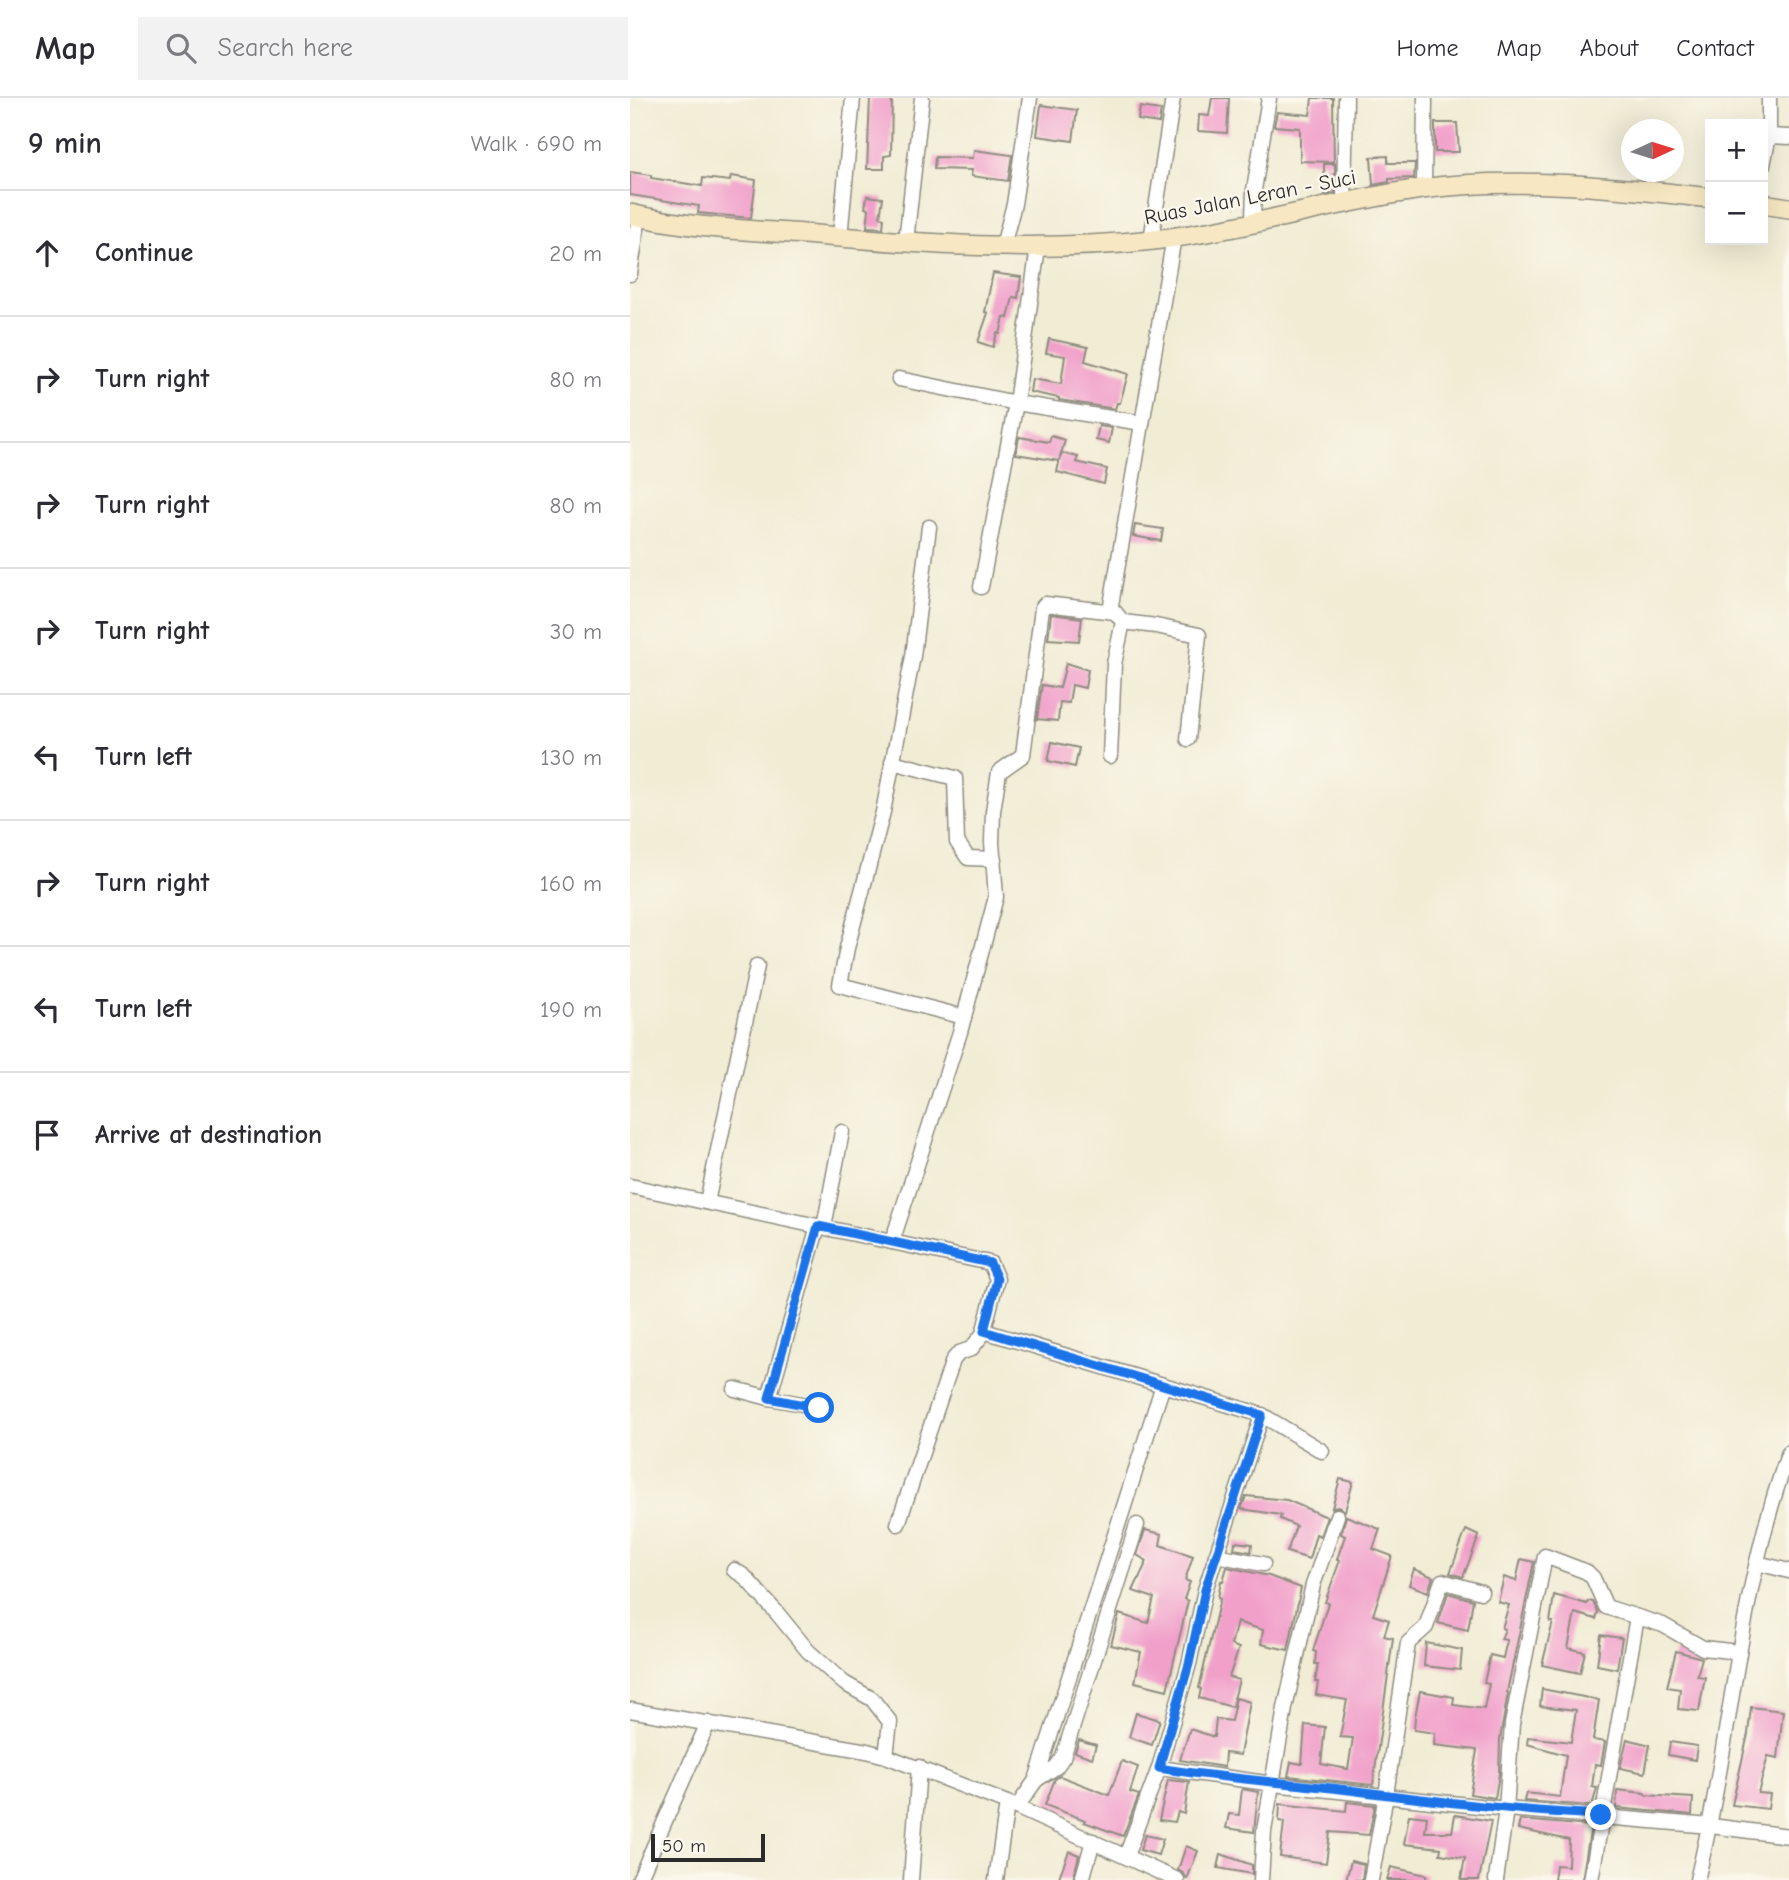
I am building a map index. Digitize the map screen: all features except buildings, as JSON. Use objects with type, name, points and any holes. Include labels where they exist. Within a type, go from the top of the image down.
[{"type":"main road","name":"Ruas Jalan Leran - Suci","points":[[634,215],[708,226],[840,237],[1038,247],[1174,237],[1344,201],[1424,188],[1517,183],[1705,198]]},
{"type":"main road","points":[[1768,205],[1789,208]]},
{"type":"street","points":[[840,237],[853,98]]},
{"type":"street","points":[[906,241],[922,98]]},
{"type":"street","points":[[1003,246],[1014,204],[1030,98]]},
{"type":"street","points":[[1151,240],[1173,98]]},
{"type":"street","points":[[1251,222],[1269,98]]},
{"type":"street","points":[[1344,201],[1346,98]]},
{"type":"street","points":[[1424,188],[1425,98]]},
{"type":"street","points":[[1768,141],[1769,98]]},
{"type":"street","points":[[1769,136],[1789,137]]},
{"type":"street","points":[[630,274],[634,215]]},
{"type":"street","points":[[1110,611],[1174,237]]},
{"type":"street","points":[[981,587],[1016,403],[1038,247]]},
{"type":"street","points":[[899,379],[1016,403],[1142,423]]},
{"type":"street","points":[[929,527],[913,656],[884,812],[847,948],[840,985],[964,1017]]},
{"type":"street","points":[[892,1242],[964,1017],[996,897],[993,811],[999,772],[1023,755],[1042,608],[1045,604],[1115,612],[1123,622],[1199,635],[1188,739]]},
{"type":"street","points":[[1110,756],[1114,664],[1123,622]]},
{"type":"street","points":[[892,762],[956,778],[957,842],[968,858],[994,859]]},
{"type":"street","points":[[707,1202],[758,966]]},
{"type":"street","points":[[769,1398],[821,1227],[842,1132]]},
{"type":"street","points":[[630,1186],[990,1263],[997,1279],[984,1331],[971,1349],[959,1353],[953,1360],[898,1524]]},
{"type":"street","points":[[984,1331],[1262,1415],[1322,1451]]},
{"type":"street","points":[[996,1880],[1012,1805],[1063,1757],[1074,1693],[1163,1385]]},
{"type":"street","points":[[735,1388],[819,1408]]},
{"type":"street","points":[[1126,1856],[1159,1768],[1189,1664],[1205,1590],[1262,1415]]},
{"type":"street","points":[[1697,1880],[1711,1826],[1738,1652],[1757,1563],[1767,1518],[1789,1452]]},
{"type":"street","points":[[1261,1880],[1264,1831],[1285,1708],[1313,1585],[1337,1516]]},
{"type":"street","points":[[1047,1773],[1137,1525]]},
{"type":"street","points":[[1216,1555],[1263,1564]]},
{"type":"street","points":[[1496,1880],[1506,1809],[1512,1724],[1545,1556],[1587,1572],[1593,1578],[1604,1606],[1663,1625],[1703,1647],[1738,1652]]},
{"type":"street","points":[[1757,1563],[1789,1571]]},
{"type":"street","points":[[734,1570],[744,1576],[808,1651],[844,1684],[872,1699],[890,1722],[886,1756]]},
{"type":"street","points":[[1371,1880],[1408,1643],[1426,1627],[1442,1581],[1481,1592]]},
{"type":"street","points":[[1591,1880],[1637,1617]]},
{"type":"street","points":[[630,1710],[886,1756],[1012,1805],[1177,1880]]},
{"type":"street","points":[[639,1880],[708,1723]]},
{"type":"street","points":[[911,1880],[919,1768]]},
{"type":"street","points":[[1159,1768],[1273,1784],[1506,1809],[1711,1826],[1789,1836]]},
{"type":"street","points":[[1082,1880],[1093,1841]]},
{"type":"route","points":[[819,1408],[769,1398],[818,1226],[990,1263],[997,1279],[984,1331],[1262,1415],[1205,1590],[1189,1664],[1159,1768],[1273,1784],[1506,1809],[1601,1815]]}]
